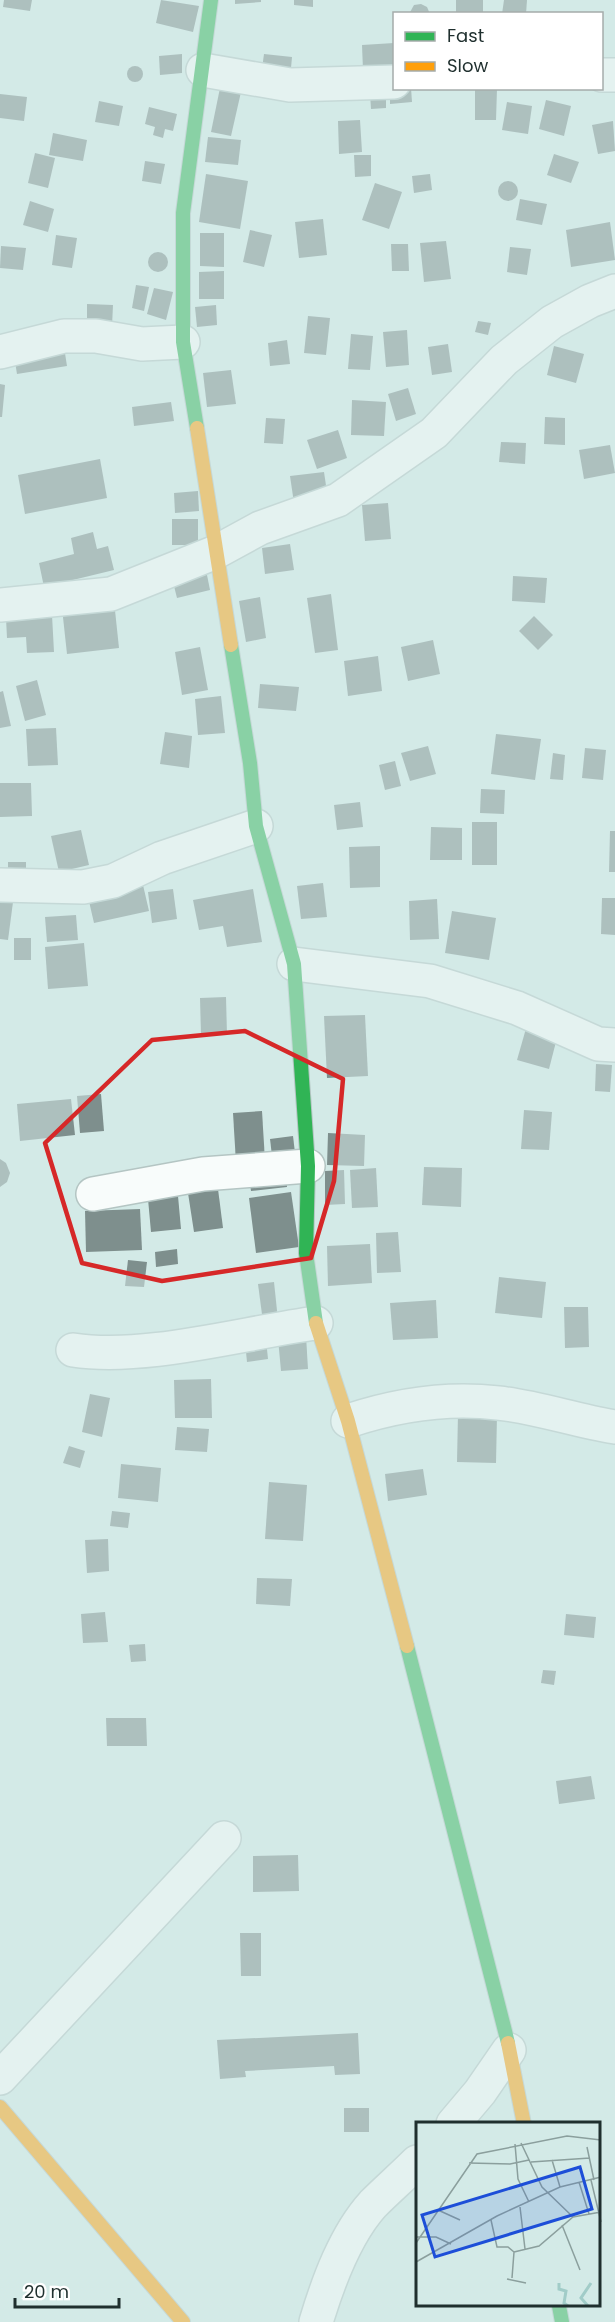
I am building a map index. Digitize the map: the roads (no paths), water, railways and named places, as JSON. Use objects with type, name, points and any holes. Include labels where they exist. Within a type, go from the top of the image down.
[{"type":"street","points":[[211,0],[183,213],[183,342],[250,763],[256,826],[294,964],[308,1166],[306,1253],[316,1323],[348,1420],[495,1984],[524,2122]]},
{"type":"street","points":[[203,70],[290,85],[393,82]]},
{"type":"street","points":[[0,605],[111,594],[216,552],[260,528],[338,500],[434,433],[504,360],[552,322],[590,301],[615,291]]},
{"type":"street","points":[[0,352],[64,336],[96,336],[142,344],[183,342]]},
{"type":"street","points":[[0,885],[83,887],[113,881],[162,858],[256,826]]},
{"type":"street","points":[[294,964],[430,981],[517,1008],[598,1044],[615,1045]]},
{"type":"street","points":[[93,1194],[203,1174],[308,1166]]},
{"type":"street","points":[[73,1350],[99,1354],[160,1349],[316,1323]]},
{"type":"street","points":[[348,1420],[399,1406],[437,1402],[498,1403],[615,1427]]},
{"type":"street","points":[[0,2078],[224,1838]]},
{"type":"street","points":[[455,2122],[510,2050]]},
{"type":"street","points":[[0,2107],[183,2322]]},
{"type":"street","points":[[316,2322],[339,2260],[356,2229],[372,2205],[416,2163]]},
{"type":"street","points":[[559,2307],[562,2322]]}]
